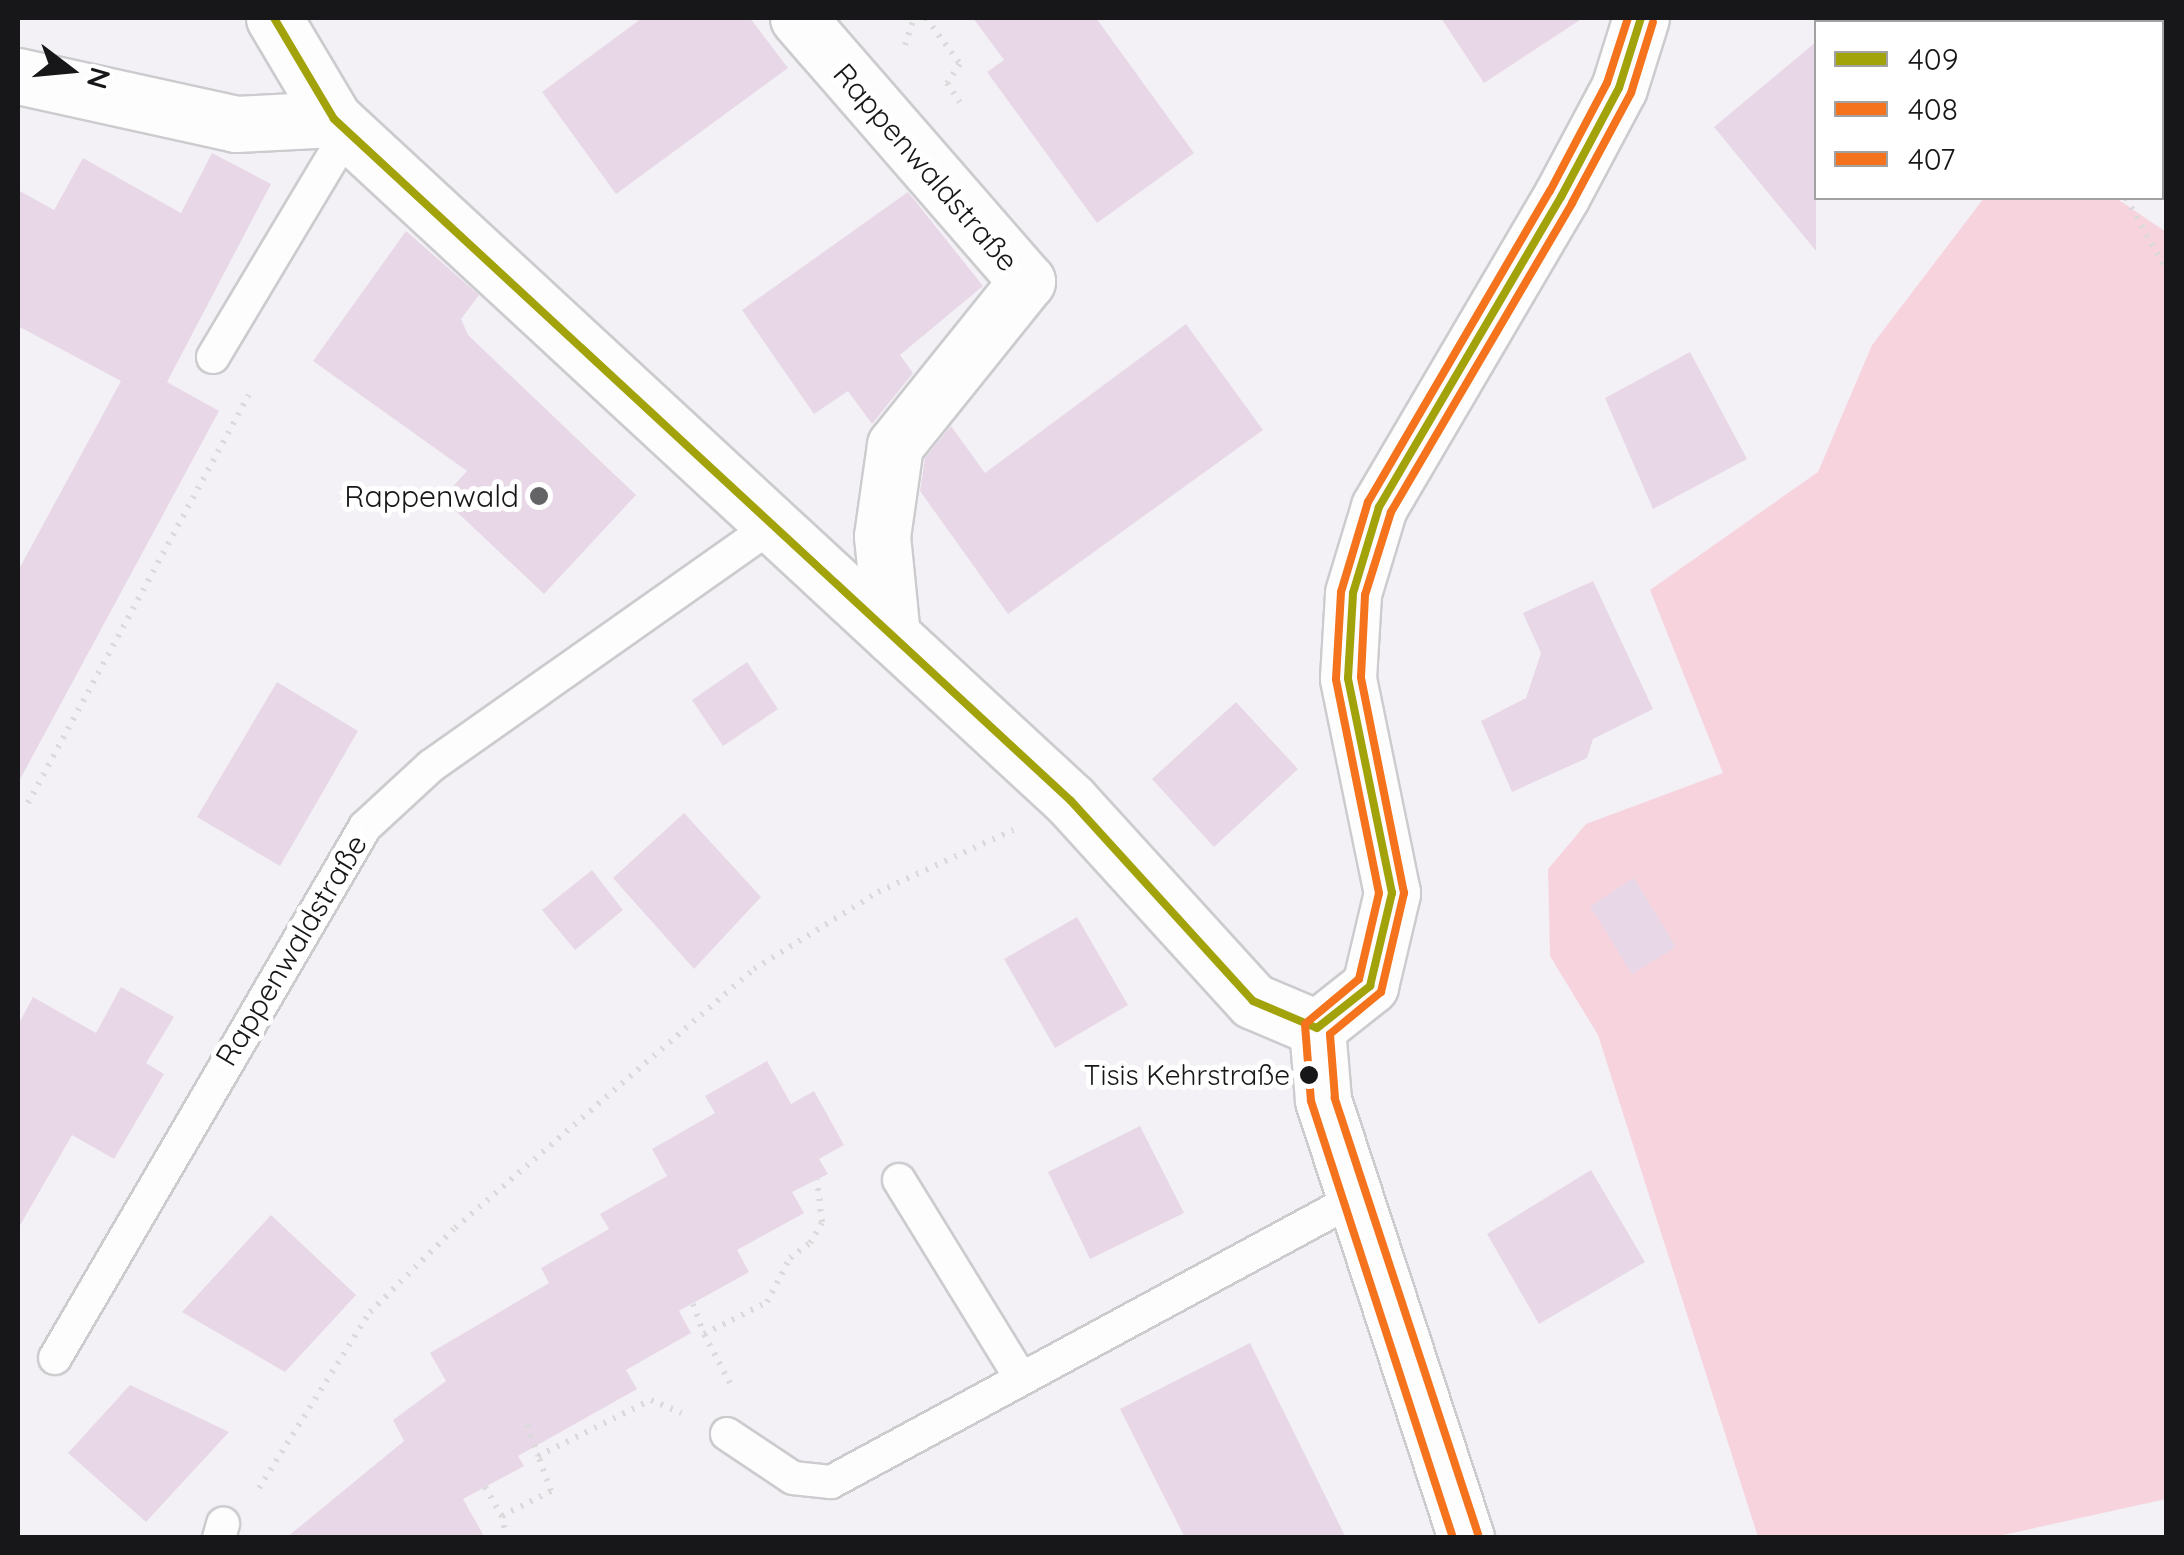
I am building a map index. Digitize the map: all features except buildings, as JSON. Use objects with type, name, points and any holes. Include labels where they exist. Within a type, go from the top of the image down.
[{"type":"street","points":[[274,18],[341,125],[1071,802],[1253,1002],[1317,1028]]},
{"type":"street","name":"Rappenwaldstraße","points":[[798,18],[1026,281],[894,444],[882,536],[892,636]]},
{"type":"street","points":[[1317,1028],[1370,986],[1392,893],[1348,678],[1353,593],[1378,507],[1561,197],[1619,88],[1641,18]]},
{"type":"street","points":[[18,76],[236,124],[341,125]]},
{"type":"street","points":[[1317,1028],[1323,1100],[1466,1538]]},
{"type":"lane","points":[[213,357],[341,125]]},
{"type":"lane","name":"Rappenwaldstraße","points":[[55,1358],[365,827],[431,766],[774,525]]},
{"type":"lane","points":[[898,1180],[1022,1378]]},
{"type":"lane","points":[[721,1431],[793,1478],[831,1482],[1356,1198]]},
{"type":"path","points":[[2127,200],[2166,270]]},
{"type":"path","points":[[28,803],[254,386],[213,357]]},
{"type":"path","points":[[221,1531],[260,1487],[370,1312],[455,1228],[754,969],[878,892],[1032,822]]},
{"type":"path","points":[[704,1334],[767,1302],[790,1258],[810,1244],[822,1222],[817,1180]]},
{"type":"path","points":[[538,1456],[651,1400],[721,1431],[731,1385],[692,1304]]},
{"type":"path","points":[[502,1516],[552,1490],[527,1426]]},
{"type":"path","points":[[485,1487],[502,1516],[506,1538]]},
{"type":"shaded area","points":[[1982,200],[2119,200],[2166,232],[2166,1499],[1994,1537],[1758,1537],[1598,1035],[1550,956],[1548,869],[1586,824],[1723,773],[1650,590],[1818,472],[1872,345]]},
{"type":"transit line","name":"409","points":[[274,18],[334,119],[1071,801],[1253,1001],[1317,1028],[1370,986],[1392,893],[1348,678],[1353,593],[1379,507],[1561,197],[1619,88],[1641,18]]},
{"type":"transit line","name":"407","points":[[1453,1538],[1311,1101],[1305,1024],[1359,979],[1379,893],[1336,679],[1341,592],[1368,502],[1550,191],[1607,83],[1628,18]]},
{"type":"transit line","name":"408","points":[[1478,1534],[1335,1098],[1330,1034],[1381,992],[1404,893],[1361,677],[1365,595],[1391,512],[1572,203],[1631,93],[1653,22]]},
{"type":"place","name":"Rappenwald","points":[[539,496]]},
{"type":"place","name":"Tisis Kehrstraße","points":[[1309,1075]]}]
